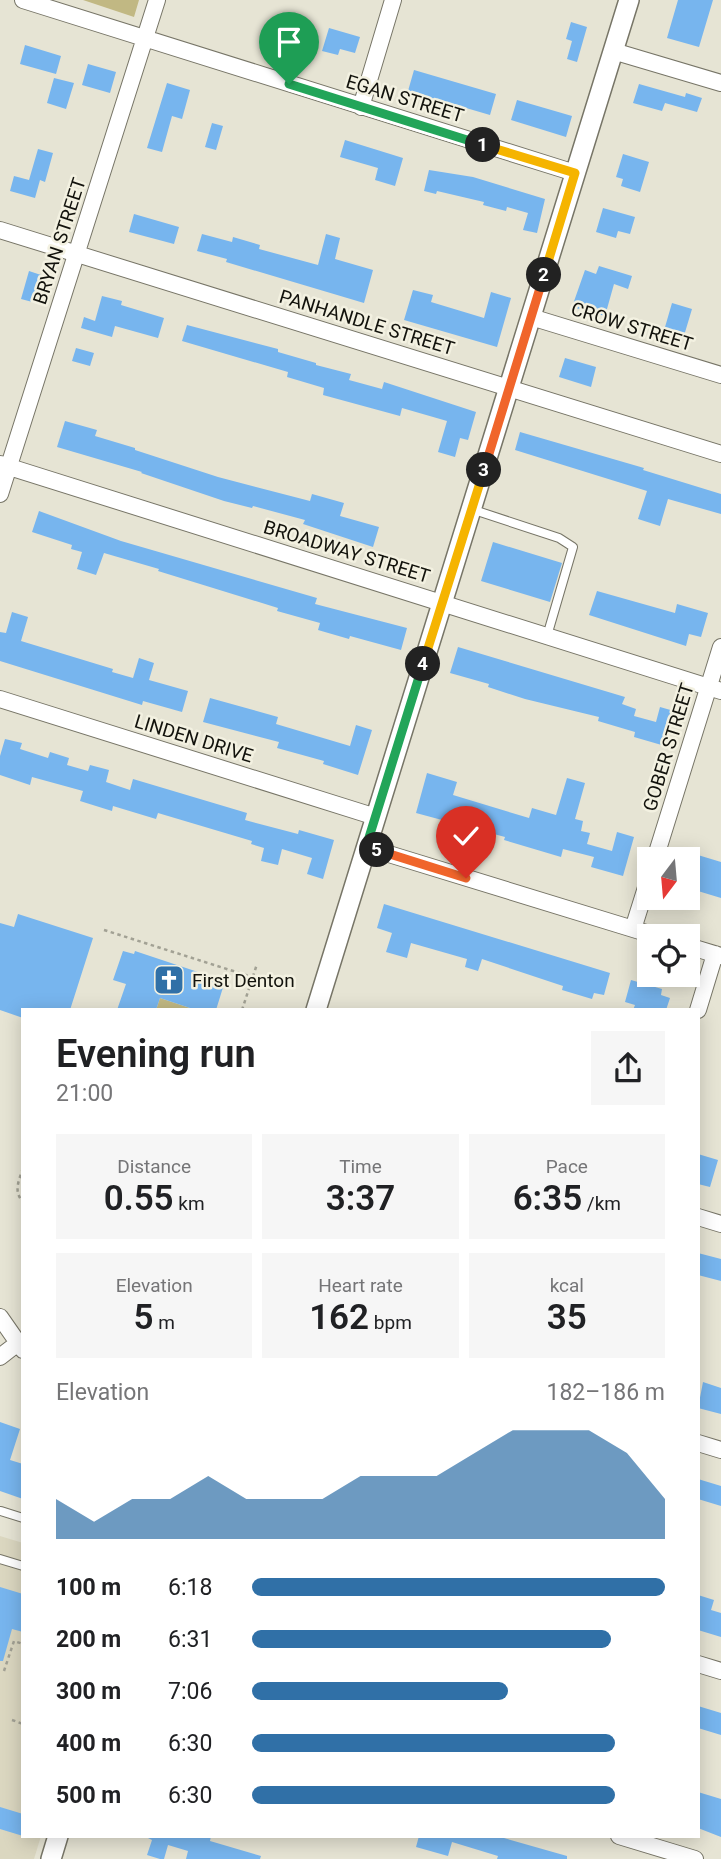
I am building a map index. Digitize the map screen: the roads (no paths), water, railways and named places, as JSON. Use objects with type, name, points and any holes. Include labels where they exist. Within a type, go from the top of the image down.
[{"type":"street","name":"EGAN STREET","points":[[23,0],[575,173]]},
{"type":"street","name":"BRYAN STREET","points":[[0,494],[4,465],[76,255],[157,0]]},
{"type":"street","points":[[361,107],[393,0]]},
{"type":"street","points":[[317,1008],[629,0]]},
{"type":"street","points":[[613,51],[721,83]]},
{"type":"street","name":"PANHANDLE STREET","points":[[0,230],[721,454]]},
{"type":"street","name":"CROW STREET","points":[[531,317],[721,375]]},
{"type":"street","name":"BROADWAY STREET","points":[[4,465],[715,689]]},
{"type":"street","name":"GOBER STREET","points":[[659,847],[715,689],[721,647]]},
{"type":"street","name":"LINDEN DRIVE","points":[[0,699],[376,817]]},
{"type":"street","points":[[366,847],[637,930]]},
{"type":"street","points":[[634,929],[640,910]]},
{"type":"street","points":[[699,1008],[718,955],[700,950]]},
{"type":"street","points":[[700,1218],[721,1224]]},
{"type":"street","points":[[0,1317],[20,1347],[0,1357]]},
{"type":"street","points":[[700,1444],[721,1450]]},
{"type":"street","points":[[700,1665],[721,1671]]},
{"type":"street","points":[[51,1859],[57,1838]]},
{"type":"street","points":[[626,1838],[695,1859]]},
{"type":"lane","points":[[471,509],[559,538],[573,547],[547,636]]},
{"type":"lane","points":[[1,1511],[21,1517]]},
{"type":"lane","points":[[0,1559],[21,1565]]},
{"type":"place","name":"First Denton","points":[[169,980]]}]
